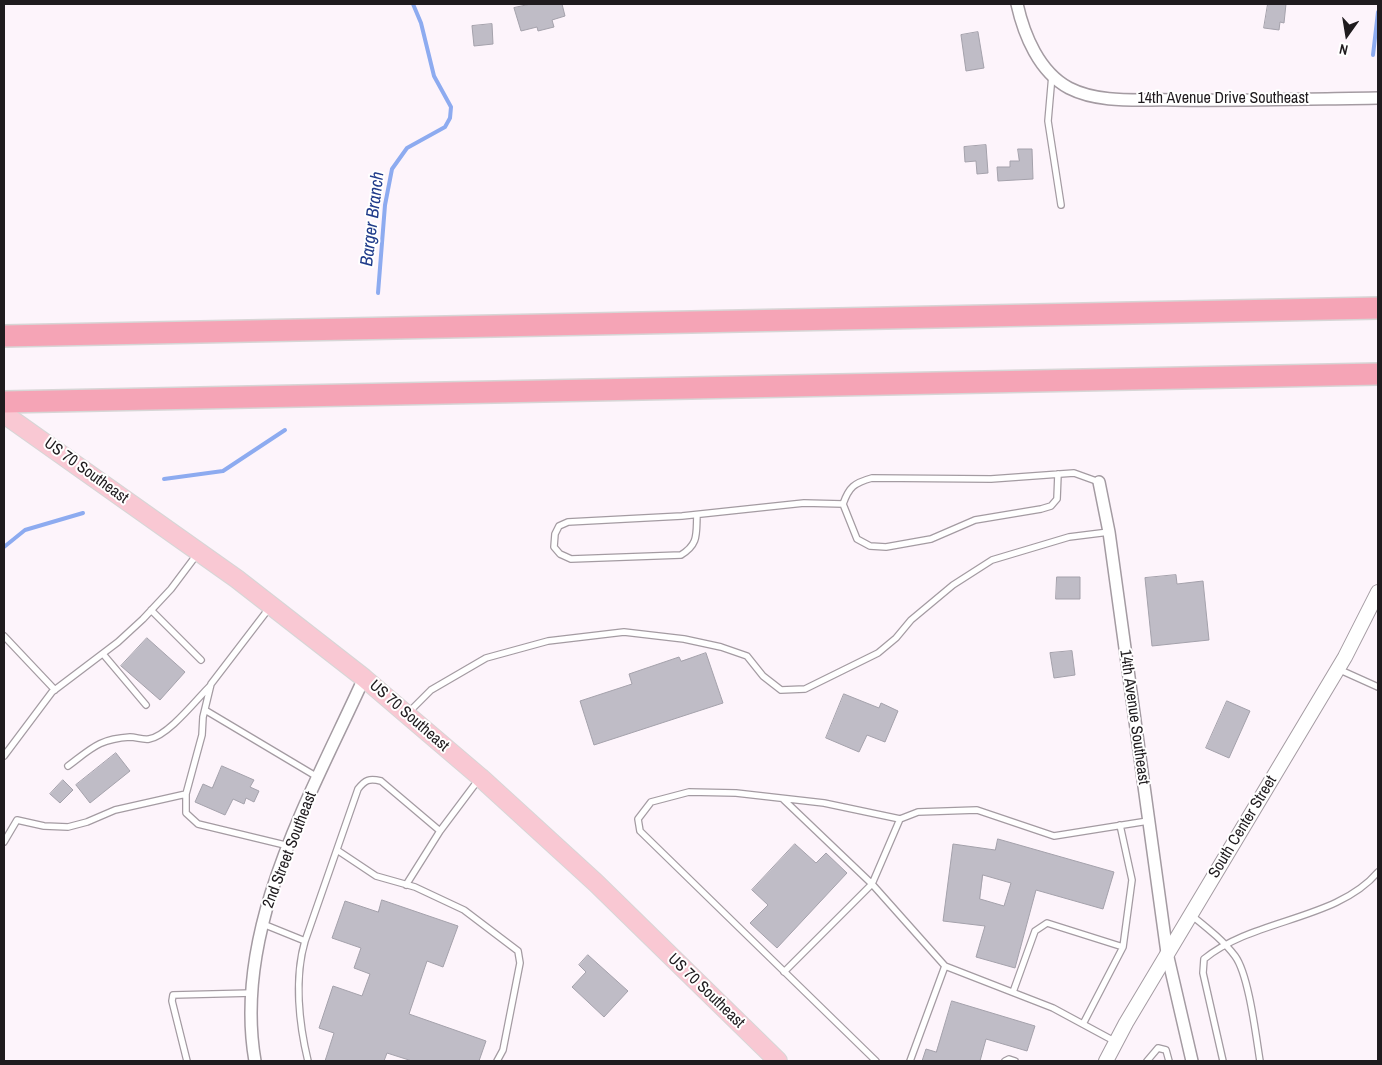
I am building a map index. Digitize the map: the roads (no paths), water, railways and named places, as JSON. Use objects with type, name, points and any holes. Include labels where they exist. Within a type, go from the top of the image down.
[{"type":"highway","points":[[4,336],[1378,308]]},
{"type":"highway","points":[[4,402],[1378,374]]},
{"type":"main road","name":"US 70 Southeast","points":[[4,414],[199,552],[364,678],[480,777],[596,883],[778,1061]]},
{"type":"street","points":[[1017,4],[1032,49],[1052,75]]},
{"type":"street","name":"14th Avenue Drive Southeast","points":[[1052,75],[1069,88],[1092,96],[1121,99],[1240,101],[1378,98]]},
{"type":"street","name":"14th Avenue Southeast","points":[[1099,482],[1109,532],[1167,953],[1192,1061]]},
{"type":"street","name":"South Center Street","points":[[1106,1061],[1190,914],[1338,669],[1378,592]]},
{"type":"street","name":"2nd Street Southeast","points":[[255,1061],[253,993],[268,903],[289,846],[364,678]]},
{"type":"lane","points":[[1052,75],[1048,121],[1061,204]]},
{"type":"lane","points":[[1058,474],[1057,499],[1051,506],[1041,510],[975,520],[931,539],[886,547],[870,546],[858,539],[843,504],[853,484],[872,478],[991,479],[1074,472],[1099,482]]},
{"type":"lane","points":[[697,514],[696,539],[691,549],[681,555],[571,559],[560,554],[554,547],[555,534],[559,526],[568,522],[697,514],[795,503],[843,504]]},
{"type":"lane","points":[[406,714],[431,690],[486,658],[548,641],[624,632],[684,639],[721,647],[747,656],[763,676],[781,690],[805,689],[878,653],[896,638],[911,620],[953,585],[992,560],[1069,537],[1109,532]]},
{"type":"lane","points":[[4,756],[40,704],[54,690],[103,654],[151,610],[199,552]]},
{"type":"lane","points":[[68,766],[103,741],[133,737],[150,739],[161,734],[211,684],[271,606]]},
{"type":"lane","points":[[151,610],[201,660]]},
{"type":"lane","points":[[4,636],[54,690]]},
{"type":"lane","points":[[103,654],[146,705]]},
{"type":"lane","points":[[1338,669],[1378,687]]},
{"type":"lane","points":[[211,684],[202,735],[186,794],[186,813],[198,824],[289,846]]},
{"type":"lane","points":[[205,710],[319,778]]},
{"type":"lane","points":[[406,885],[440,831],[480,777]]},
{"type":"lane","points":[[308,1061],[300,1012],[299,960],[307,927],[338,850],[358,789],[365,781],[372,779],[381,781],[440,831]]},
{"type":"lane","points":[[876,1061],[640,831],[638,819],[651,802],[689,792],[736,794],[824,803],[900,818],[918,812],[977,810],[1054,836],[1148,821]]},
{"type":"lane","points":[[4,842],[17,820],[44,826],[68,827],[87,822],[115,810],[186,794]]},
{"type":"lane","points":[[783,799],[872,884],[945,966],[1053,1008],[1116,1042]]},
{"type":"lane","points":[[784,972],[872,884],[900,818]]},
{"type":"lane","points":[[1082,1024],[1123,947],[1132,880],[1120,825]]},
{"type":"lane","points":[[338,850],[376,876],[406,885],[464,910],[518,951],[520,963],[503,1050],[497,1061]]},
{"type":"lane","points":[[1223,1061],[1203,973],[1204,959],[1224,945],[1343,899],[1367,885],[1378,872]]},
{"type":"lane","points":[[1190,914],[1217,936],[1236,957],[1244,976],[1260,1061]]},
{"type":"lane","points":[[1013,992],[1035,931],[1047,923],[1123,947]]},
{"type":"lane","points":[[263,924],[304,941]]},
{"type":"lane","points":[[910,1061],[945,966]]},
{"type":"lane","points":[[187,1061],[172,1002],[173,996],[253,993]]},
{"type":"lane","points":[[1147,1061],[1158,1048],[1166,1050],[1169,1061]]},
{"type":"lane","points":[[1005,1061],[1009,1059],[1015,1061]]},
{"type":"waterway","name":"Barger Branch","points":[[378,293],[385,205],[392,169],[407,148],[445,127],[450,118],[451,107],[434,76],[421,23],[413,4]]},
{"type":"waterway","points":[[1373,55],[1378,12]]},
{"type":"waterway","name":"Barger Branch","points":[[164,479],[223,471],[285,430]]},
{"type":"waterway","name":"Barger Branch","points":[[4,547],[25,530],[83,513]]}]
